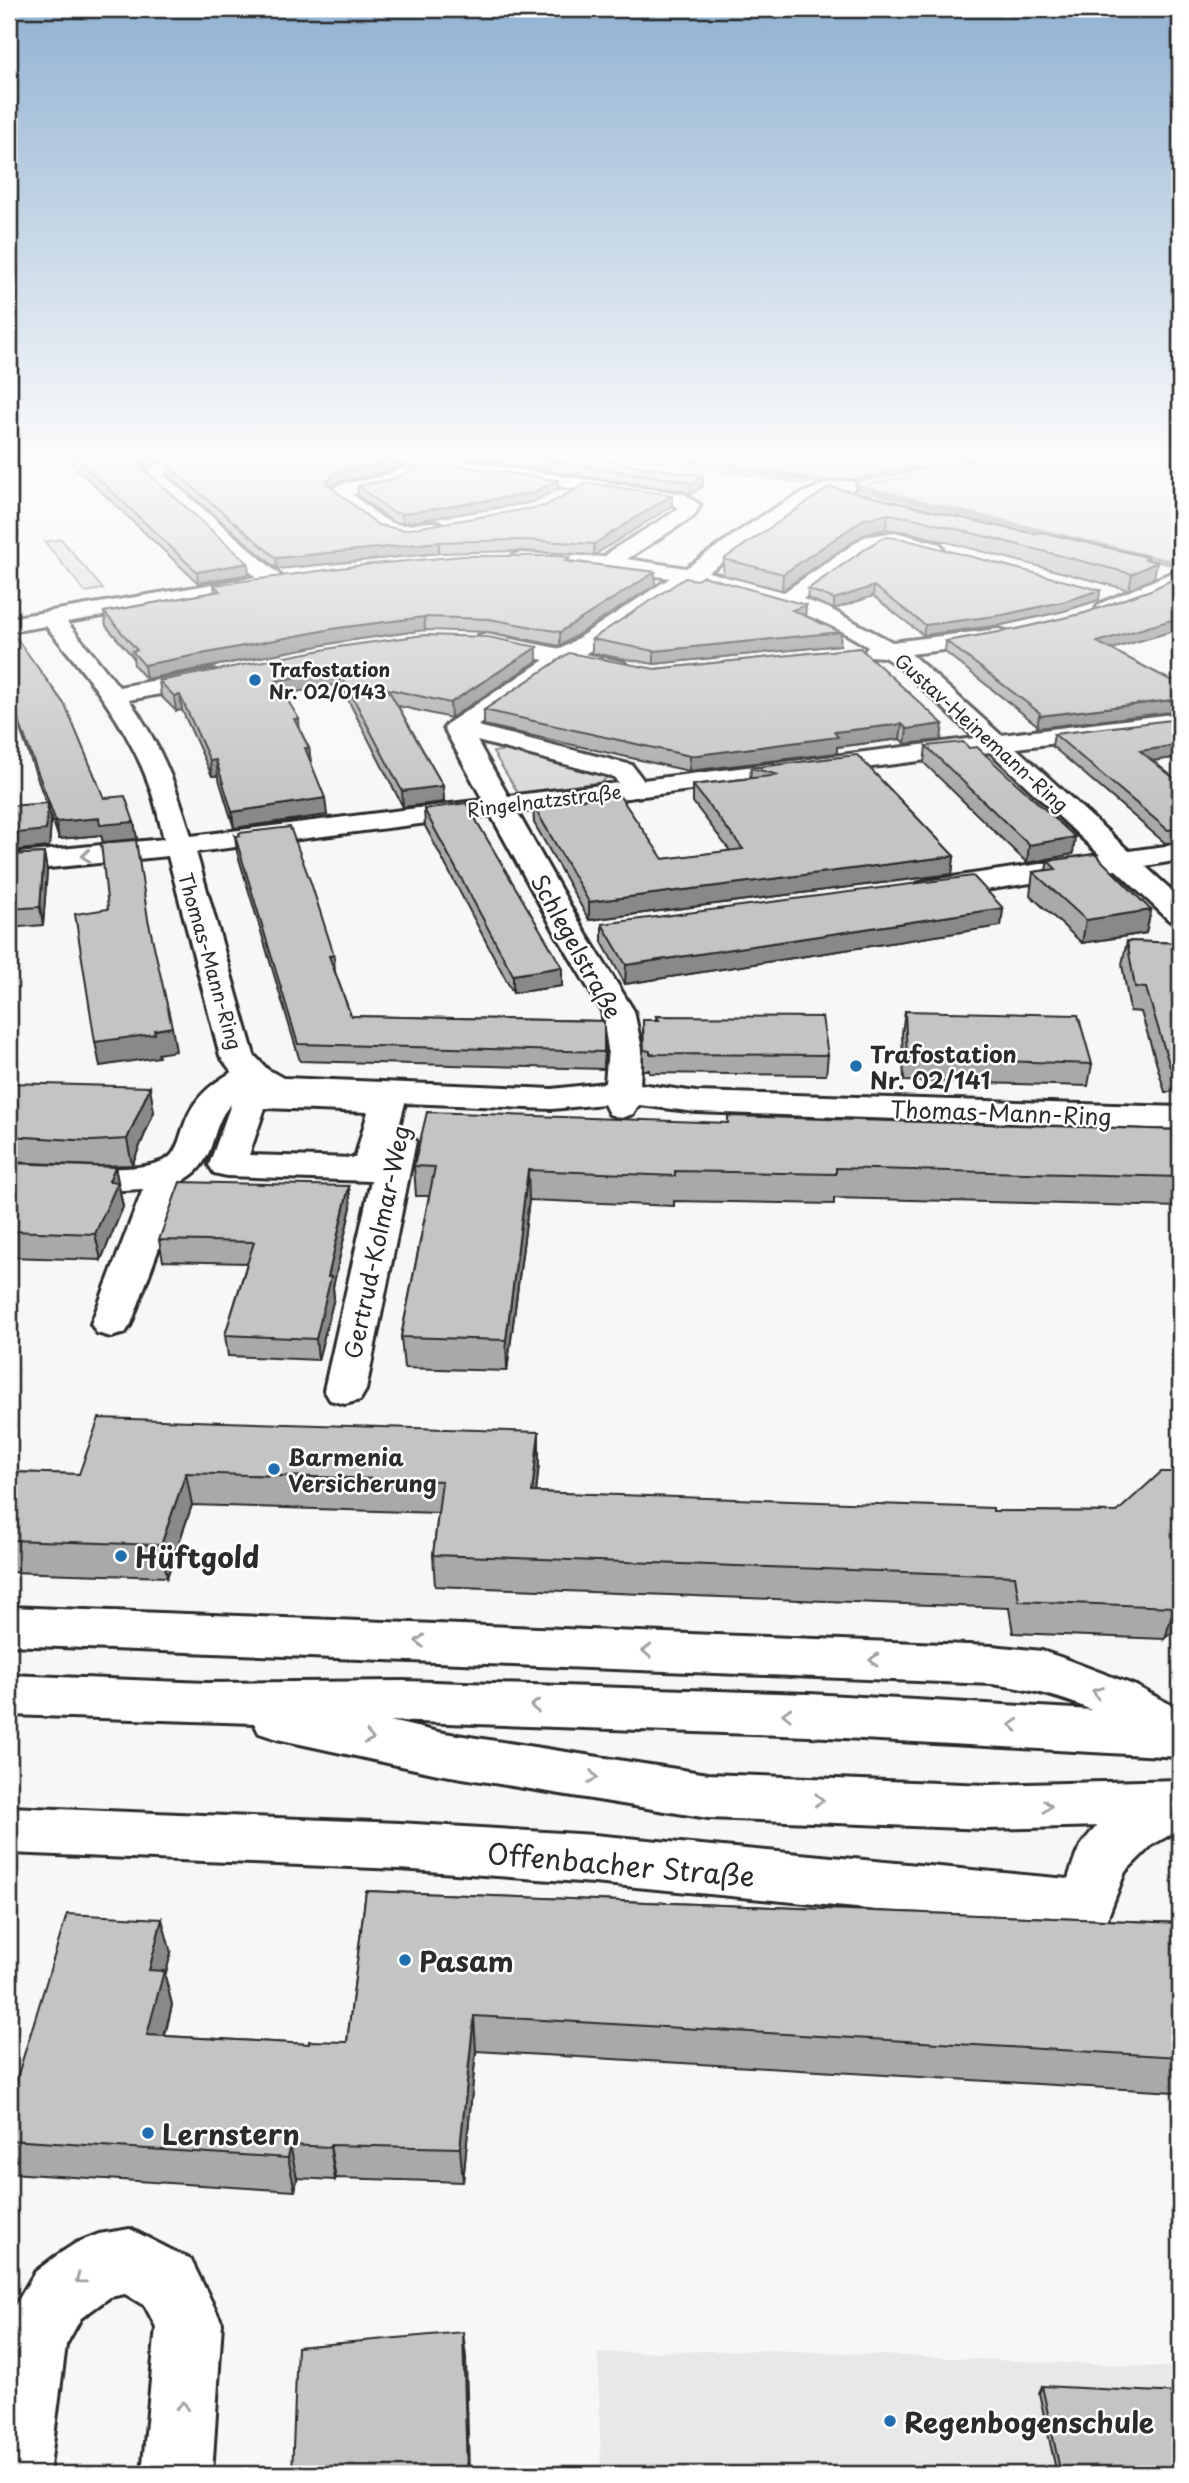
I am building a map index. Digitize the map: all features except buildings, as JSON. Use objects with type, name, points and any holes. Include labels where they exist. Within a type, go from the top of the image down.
[{"type":"street","points":[[260,570],[273,581]]},
{"type":"street","name":"Gustav-Heinemann-Ring","points":[[652,570],[690,575],[787,600],[869,635],[890,649],[996,743],[1180,914]]},
{"type":"street","points":[[457,728],[698,570]]},
{"type":"street","points":[[787,600],[830,570]]},
{"type":"street","points":[[1083,617],[1132,600],[1180,575]]},
{"type":"street","points":[[9,625],[58,609],[298,577]]},
{"type":"street","points":[[1092,589],[1132,600]]},
{"type":"street","name":"Thomas-Mann-Ring","points":[[58,609],[129,715],[153,760],[237,1056],[250,1075],[261,1082],[279,1087],[552,1098],[573,1105],[622,1101],[670,1108],[696,1102],[1180,1118]]},
{"type":"street","points":[[855,654],[1015,632]]},
{"type":"street","points":[[467,639],[642,672]]},
{"type":"street","points":[[114,695],[230,674]]},
{"type":"street","name":"Ringelnatzstraße","points":[[9,863],[179,846],[1180,720]]},
{"type":"street","points":[[457,728],[623,771],[635,788]]},
{"type":"street","name":"Schlegelstraße","points":[[457,728],[499,806],[584,932],[618,1011],[625,1049],[622,1101]]},
{"type":"street","points":[[895,894],[1180,852]]},
{"type":"street","points":[[9,1175],[137,1180],[168,1173],[184,1165],[192,1153],[214,1101],[250,1075]]},
{"type":"street","name":"Gertrud-Kolmar-Weg","points":[[345,1390],[408,1094]]},
{"type":"street","points":[[111,1324],[168,1173]]},
{"type":"street","points":[[9,1626],[992,1665],[1042,1671],[1118,1700],[1180,1735]]},
{"type":"street","name":"Offenbacher Straße","points":[[9,1695],[207,1703],[403,1702],[795,1714],[1180,1735]]},
{"type":"street","name":"Offenbacher Straße","points":[[207,1703],[438,1753],[708,1796],[986,1807],[1180,1802]]},
{"type":"street","name":"Offenbacher Straße","points":[[9,1830],[399,1846],[594,1858],[1086,1905],[1102,1859],[1133,1829],[1180,1802]]},
{"type":"street","points":[[14,2474],[34,2338],[58,2295],[99,2266],[130,2261],[169,2283],[189,2323],[177,2474]]},
{"type":"shaded area","points":[[67,570],[87,570],[103,589],[85,592]]},
{"type":"shaded area","points":[[508,750],[610,774],[602,782],[518,793],[493,752]]},
{"type":"shaded area","name":"Regenbogenschule","points":[[770,2350],[1180,2368],[1180,2474],[601,2474],[598,2353]]},
{"type":"place","name":"Trafostation Nr. 02/0143","points":[[255,680]]},
{"type":"place","name":"Trafostation Nr. 02/141","points":[[856,1066]]},
{"type":"place","name":"Barmenia Versicherung","points":[[274,1469]]},
{"type":"place","name":"Hüftgold","points":[[121,1556]]},
{"type":"place","name":"Pasam","points":[[405,1960]]},
{"type":"place","name":"Lernstern","points":[[148,2133]]},
{"type":"place","name":"Regenbogenschule","points":[[890,2421]]}]
